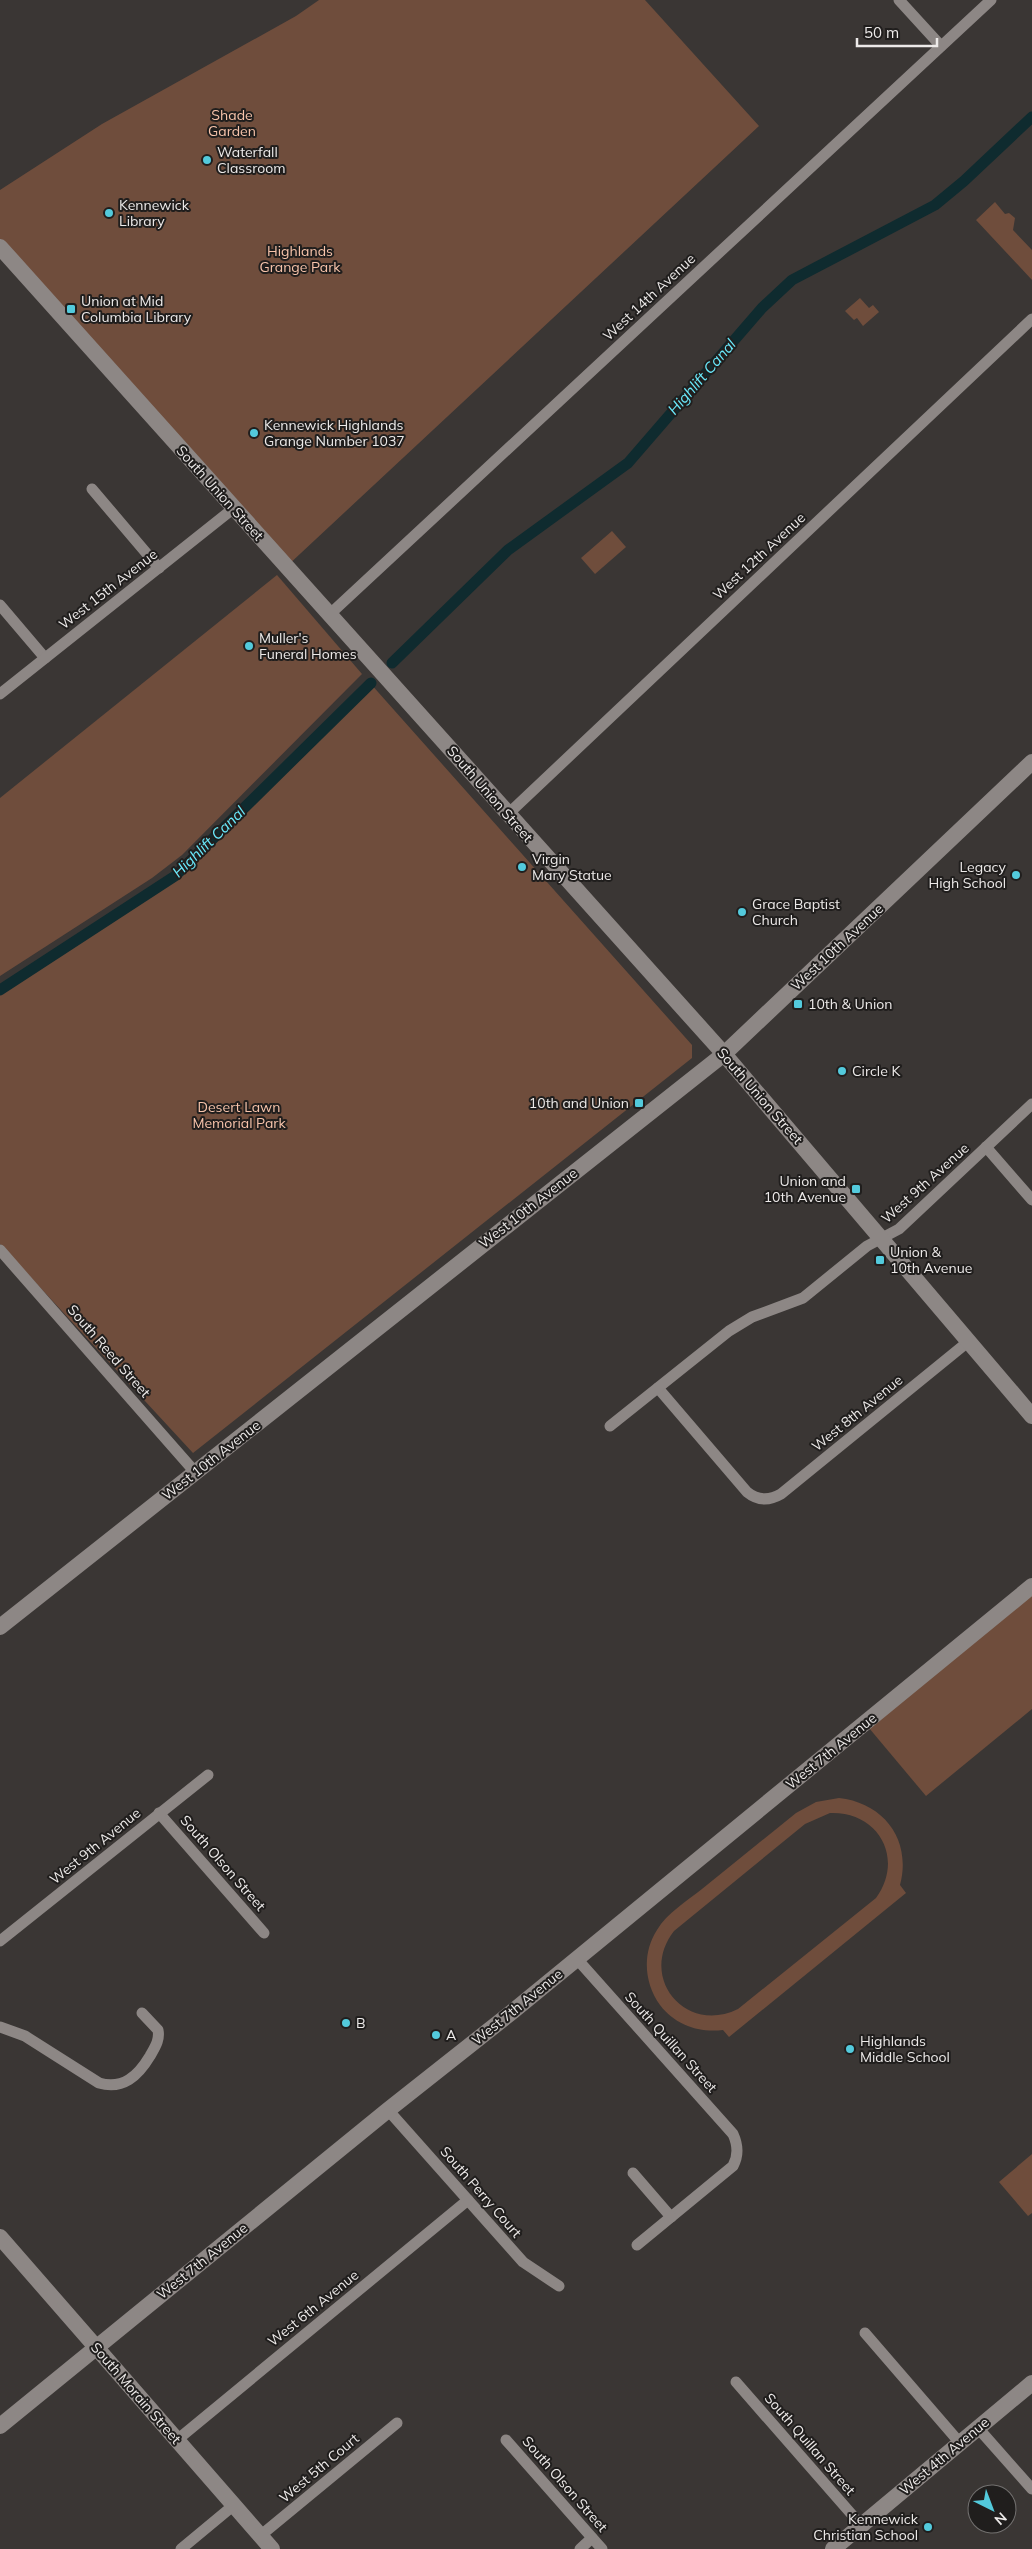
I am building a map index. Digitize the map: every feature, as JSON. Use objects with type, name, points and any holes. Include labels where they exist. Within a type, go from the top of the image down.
[{"type":"main road","name":"South Union Street","points":[[0,247],[507,815],[724,1054],[1032,1416]]},
{"type":"main road","name":"West 10th Avenue","points":[[0,1627],[724,1054],[1032,762]]},
{"type":"main road","name":"West 7th Avenue","points":[[0,2426],[388,2110],[577,1959],[1032,1586]]},
{"type":"main road","name":"South Morain Street","points":[[0,2237],[272,2549]]},
{"type":"main road","name":"West 4th Avenue","points":[[833,2549],[1032,2382]]},
{"type":"street","points":[[899,0],[941,46]]},
{"type":"street","name":"West 14th Avenue","points":[[329,615],[990,0]]},
{"type":"street","name":"West 12th Avenue","points":[[507,815],[1032,319]]},
{"type":"street","points":[[92,489],[159,568]]},
{"type":"street","name":"West 15th Avenue","points":[[0,694],[234,508]]},
{"type":"street","points":[[0,605],[45,658]]},
{"type":"street","name":"West 9th Avenue","points":[[610,1426],[729,1330],[752,1317],[803,1298],[867,1246],[899,1229],[1032,1104]]},
{"type":"street","points":[[986,1147],[1032,1200]]},
{"type":"street","name":"South Reed Street","points":[[0,1250],[195,1472]]},
{"type":"street","name":"West 8th Avenue","points":[[658,1388],[747,1492],[762,1500],[774,1498],[781,1494],[968,1341]]},
{"type":"street","name":"West 9th Avenue","points":[[0,1941],[208,1775]]},
{"type":"street","name":"South Olson Street","points":[[159,1814],[264,1933]]},
{"type":"street","name":"South Quillan Street","points":[[577,1959],[733,2134],[738,2149],[733,2166],[671,2217]]},
{"type":"street","points":[[0,2027],[25,2036],[99,2083],[108,2086],[123,2083],[137,2075],[158,2043],[158,2030],[142,2013]]},
{"type":"street","name":"South Perry Court","points":[[388,2110],[523,2262],[559,2286]]},
{"type":"street","points":[[633,2173],[671,2217],[637,2245]]},
{"type":"street","name":"West 6th Avenue","points":[[177,2440],[468,2200]]},
{"type":"street","points":[[865,2333],[960,2442]]},
{"type":"street","name":"South Quillan Street","points":[[736,2382],[861,2525]]},
{"type":"street","name":"West 5th Court","points":[[260,2536],[396,2423]]},
{"type":"street","points":[[978,2428],[1032,2490]]},
{"type":"street","name":"South Olson Street","points":[[506,2440],[602,2549]]},
{"type":"street","points":[[181,2549],[234,2505]]},
{"type":"street","points":[[580,2549],[592,2538]]},
{"type":"green space","name":"Highlands Grange Park","points":[[319,0],[645,0],[759,126],[286,567],[0,247],[0,190],[102,124],[296,16]]},
{"type":"green space","points":[[995,202],[1005,214],[1009,213],[1015,218],[1013,230],[1032,250],[1032,280],[976,220]]},
{"type":"green space","points":[[860,298],[869,308],[873,305],[879,312],[863,326],[857,318],[854,320],[845,311]]},
{"type":"green space","points":[[612,531],[626,547],[595,574],[581,558]]},
{"type":"green space","points":[[277,575],[362,674],[182,855],[152,878],[0,976],[0,798]]},
{"type":"green space","name":"Desert Lawn Memorial Park","points":[[370,683],[692,1045],[692,1058],[193,1453],[0,1244],[0,994],[178,872]]},
{"type":"green space","points":[[1032,1594],[1032,1709],[926,1796],[869,1728]]},
{"type":"green space","points":[[839,1798],[855,1801],[869,1807],[891,1826],[898,1839],[902,1853],[903,1869],[900,1885],[906,1893],[729,2037],[723,2030],[696,2029],[673,2018],[660,2005],[648,1978],[647,1958],[652,1939],[657,1930],[666,1918],[796,1813],[816,1802]],"holes":[[[830,1813],[847,1814],[862,1820],[873,1828],[882,1840],[887,1853],[888,1868],[884,1883],[876,1898],[738,2009],[719,2015],[701,2014],[685,2008],[673,1997],[664,1983],[661,1966],[664,1949],[674,1931],[805,1824]]]},
{"type":"green space","points":[[1032,2154],[1032,2213],[1028,2216],[999,2182]]},
{"type":"waterway","name":"Highlift Canal","points":[[392,663],[508,550],[628,463],[762,308],[792,280],[935,205],[964,181],[1032,117]]},
{"type":"waterway","name":"Highlift Canal","points":[[0,990],[175,876],[371,683]]},
{"type":"place","name":"Waterfall Classroom","points":[[207,160]]},
{"type":"place","name":"Kennewick Library","points":[[109,213]]},
{"type":"place","name":"Union at Mid Columbia Library","points":[[71,309]]},
{"type":"place","name":"Kennewick Highlands Grange Number 1037","points":[[254,433]]},
{"type":"place","name":"Muller's Funeral Homes","points":[[249,646]]},
{"type":"place","name":"Virgin Mary Statue","points":[[522,867]]},
{"type":"place","name":"Legacy High School","points":[[1016,875]]},
{"type":"place","name":"Grace Baptist Church","points":[[742,912]]},
{"type":"place","name":"10th & Union","points":[[798,1004]]},
{"type":"place","name":"Circle K","points":[[842,1071]]},
{"type":"place","name":"10th and Union","points":[[639,1103]]},
{"type":"place","name":"Union and 10th Avenue","points":[[856,1189]]},
{"type":"place","name":"Union & 10th Avenue","points":[[880,1260]]},
{"type":"place","name":"B","points":[[346,2023]]},
{"type":"place","name":"A","points":[[436,2035]]},
{"type":"place","name":"Highlands Middle School","points":[[850,2049]]},
{"type":"place","name":"Kennewick Christian School","points":[[928,2527]]},
{"type":"park label","name":"Shade Garden","points":[[232,124]]}]
